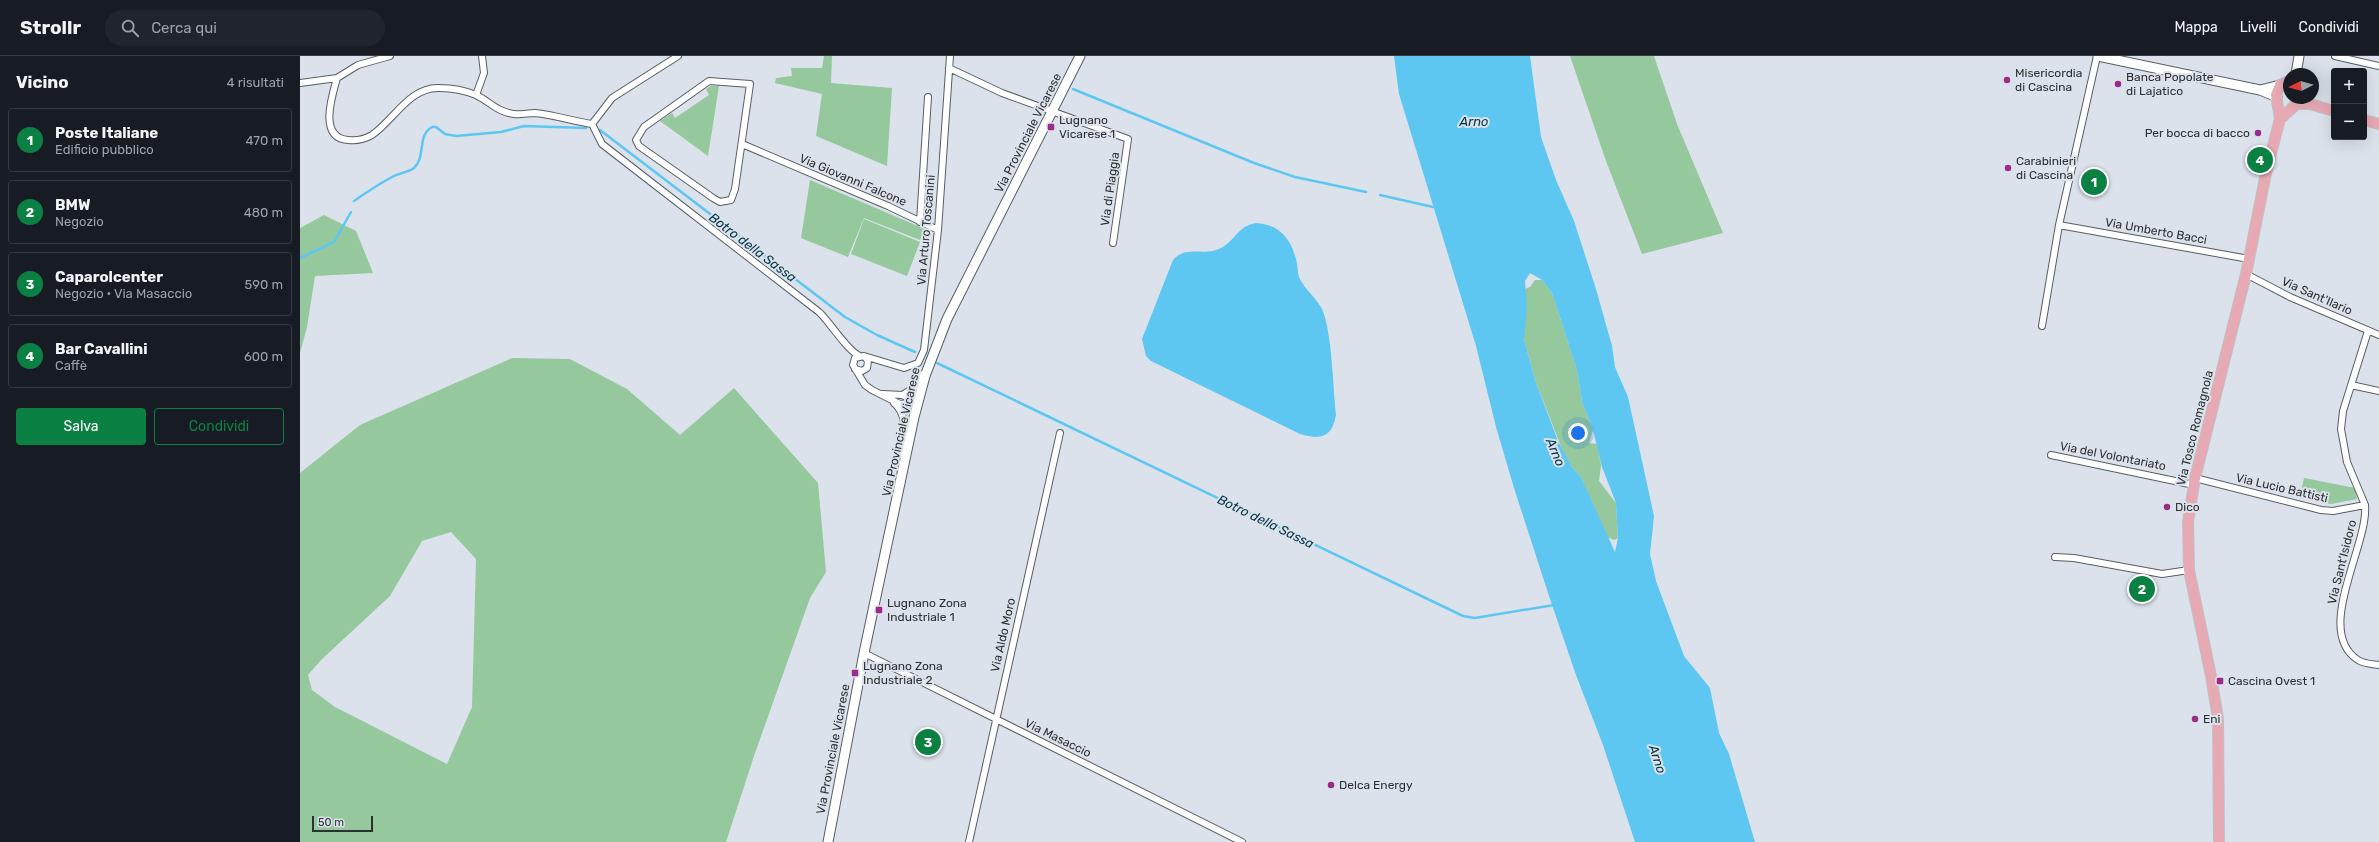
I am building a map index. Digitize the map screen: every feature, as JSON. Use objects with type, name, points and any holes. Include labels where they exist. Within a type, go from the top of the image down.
[{"type":"main road","name":"Via Provinciale Vicarese","points":[[828,842],[864,653],[918,402],[935,349],[947,319],[1080,56]]},
{"type":"main road","points":[[2097,56],[2260,90],[2277,98],[2283,105],[2289,104]]},
{"type":"main road","name":"Via Tosco Romagnola","points":[[2294,68],[2299,56]]},
{"type":"main road","points":[[2260,90],[2283,80]]},
{"type":"main road","name":"Via Tosco Romagnola","points":[[2219,842],[2218,719],[2211,676],[2189,570],[2187,527],[2194,481],[2246,274],[2266,173],[2280,119],[2277,98],[2283,88]]},
{"type":"main road","name":"Via Tosco Romagnola","points":[[2280,119],[2299,104]]},
{"type":"main road","points":[[2308,104],[2331,110]]},
{"type":"main road","points":[[2367,121],[2379,124]]},
{"type":"street","points":[[300,83],[337,78],[358,65],[390,56]]},
{"type":"street","points":[[476,95],[484,73],[482,56]]},
{"type":"street","points":[[592,124],[612,98],[678,56]]},
{"type":"street","name":"Via Arturo Toscanini","points":[[848,347],[862,356],[878,362],[904,368],[916,365],[920,360],[926,342],[938,230],[950,56]]},
{"type":"street","points":[[2042,326],[2060,225],[2097,56]]},
{"type":"street","points":[[2335,56],[2379,66]]},
{"type":"street","name":"Via di Piaggia","points":[[949,68],[1002,93],[1128,139],[1113,243]]},
{"type":"street","points":[[337,78],[331,98],[330,126],[335,135],[344,140],[361,139],[372,134],[403,105],[423,91],[441,88],[476,95],[492,107],[514,114],[535,113],[592,124]]},
{"type":"street","points":[[710,81],[750,84],[742,144],[733,196],[728,201],[720,202],[639,146],[637,138],[640,131],[653,119],[710,81]]},
{"type":"street","points":[[920,222],[928,97]]},
{"type":"street","points":[[592,124],[602,144],[819,312],[834,327],[848,347],[855,369],[867,387],[892,401],[899,407],[904,420],[903,470]]},
{"type":"street","name":"Via Giovanni Falcone","points":[[742,144],[938,230]]},
{"type":"street","name":"Via Umberto Bacci","points":[[2060,225],[2249,259]]},
{"type":"street","name":"Via Sant'Ilario","points":[[2246,274],[2290,297],[2379,335]]},
{"type":"street","name":"Via Sant'Isidoro","points":[[2368,331],[2341,419],[2341,440],[2347,462],[2365,505],[2365,520],[2342,600],[2341,622],[2344,640],[2352,655],[2364,663],[2379,665]]},
{"type":"street","points":[[902,395],[917,385],[935,349]]},
{"type":"street","points":[[853,362],[862,356],[868,361],[864,382]]},
{"type":"street","points":[[855,369],[859,371],[878,362]]},
{"type":"street","points":[[2351,384],[2379,391]]},
{"type":"street","points":[[878,393],[902,395],[918,402]]},
{"type":"street","points":[[892,401],[905,405],[918,402]]},
{"type":"street","name":"Via Aldo Moro","points":[[969,842],[995,719],[1060,433]]},
{"type":"street","name":"Via del Volontariato","points":[[2051,455],[2194,481]]},
{"type":"street","name":"Via Lucio Battisti","points":[[2194,481],[2321,510],[2338,510],[2365,505]]},
{"type":"street","points":[[2055,557],[2074,558],[2162,574],[2189,570]]},
{"type":"street","name":"Via Masaccio","points":[[864,653],[1242,842]]},
{"type":"green space","points":[[824,56],[832,56],[831,83],[892,88],[887,166],[816,136],[822,94],[775,83],[776,78],[792,76],[791,68],[822,68]]},
{"type":"green space","points":[[1570,56],[1654,56],[1677,124],[1723,233],[1642,254],[1606,161]]},
{"type":"green space","points":[[711,86],[719,86],[708,156],[660,121],[672,113],[675,118],[709,95],[706,89]]},
{"type":"green space","points":[[810,180],[925,229],[920,240],[864,218],[848,257],[801,238]]},
{"type":"green space","points":[[324,215],[356,231],[373,273],[315,276],[307,327],[300,353],[300,228]]},
{"type":"green space","points":[[864,219],[920,242],[907,276],[851,254]]},
{"type":"green space","points":[[1535,280],[1542,280],[1552,293],[1577,370],[1582,402],[1593,430],[1589,443],[1597,444],[1601,465],[1599,481],[1616,503],[1618,538],[1614,540],[1607,537],[1581,477],[1572,467],[1562,449],[1535,380],[1523,335],[1527,307],[1525,289],[1530,287]]},
{"type":"green space","points":[[512,358],[570,359],[627,389],[680,435],[734,388],[818,483],[826,572],[810,598],[754,756],[726,842],[300,842],[300,473],[360,425]],"holes":[[[451,532],[476,559],[472,707],[447,764],[335,707],[312,690],[308,675],[321,660],[390,596],[422,541]]]},
{"type":"green space","points":[[2304,478],[2355,488],[2357,499],[2331,504],[2300,497]]},
{"type":"water","name":"Arno","points":[[1394,56],[1530,56],[1541,137],[1556,180],[1574,221],[1596,289],[1612,346],[1615,367],[1628,397],[1654,516],[1650,554],[1656,581],[1684,656],[1710,688],[1719,733],[1729,754],[1755,842],[1635,842],[1603,745],[1576,675],[1514,488],[1496,427],[1476,346],[1399,94]],"holes":[[[1530,273],[1542,280],[1552,293],[1577,370],[1582,402],[1593,430],[1602,467],[1616,503],[1618,538],[1615,552],[1581,477],[1572,467],[1558,441],[1535,380],[1524,339],[1527,307],[1525,281]]]},
{"type":"water","points":[[1256,223],[1270,226],[1286,237],[1293,249],[1299,277],[1322,309],[1325,319],[1332,360],[1336,415],[1332,429],[1328,433],[1319,437],[1300,434],[1151,361],[1146,356],[1142,339],[1173,260],[1183,253],[1207,252],[1219,249],[1229,242],[1244,227]]},
{"type":"waterway","points":[[1073,89],[1254,163],[1295,177],[1366,192]]},
{"type":"waterway","name":"Botro della Sassa","points":[[354,201],[396,175],[410,171],[414,168],[420,158],[425,135],[432,127],[436,127],[445,134],[456,136],[501,132],[524,126],[586,128]]},
{"type":"waterway","name":"Botro della Sassa","points":[[600,130],[845,317],[877,335],[915,352]]},
{"type":"waterway","points":[[1380,195],[1433,207]]},
{"type":"waterway","name":"Botro della Sassa","points":[[300,258],[334,242],[351,212]]},
{"type":"waterway","name":"Botro della Sassa","points":[[937,363],[1463,616],[1475,618],[1554,605]]},
{"type":"place","name":"Misericordia di Cascina","points":[[2007,80]]},
{"type":"place","name":"Banca Popolate di Lajatico","points":[[2118,84]]},
{"type":"place","name":"Lugnano Vicarese 1","points":[[1051,127]]},
{"type":"place","name":"Per bocca di bacco","points":[[2258,133]]},
{"type":"place","name":"Bar Cavallini","points":[[2260,160]]},
{"type":"place","name":"Carabinieri di Cascina","points":[[2008,168]]},
{"type":"place","name":"Poste Italiane","points":[[2094,182]]},
{"type":"place","name":"Dico","points":[[2167,507]]},
{"type":"place","name":"BMW","points":[[2142,589]]},
{"type":"place","name":"Lugnano Zona Industriale 1","points":[[879,610]]},
{"type":"place","name":"Lugnano Zona Industriale 2","points":[[855,673]]},
{"type":"place","name":"Cascina Ovest 1","points":[[2220,681]]},
{"type":"place","name":"Eni","points":[[2195,719]]},
{"type":"place","name":"Caparolcenter","points":[[928,742]]},
{"type":"place","name":"Delca Energy","points":[[1331,785]]}]
